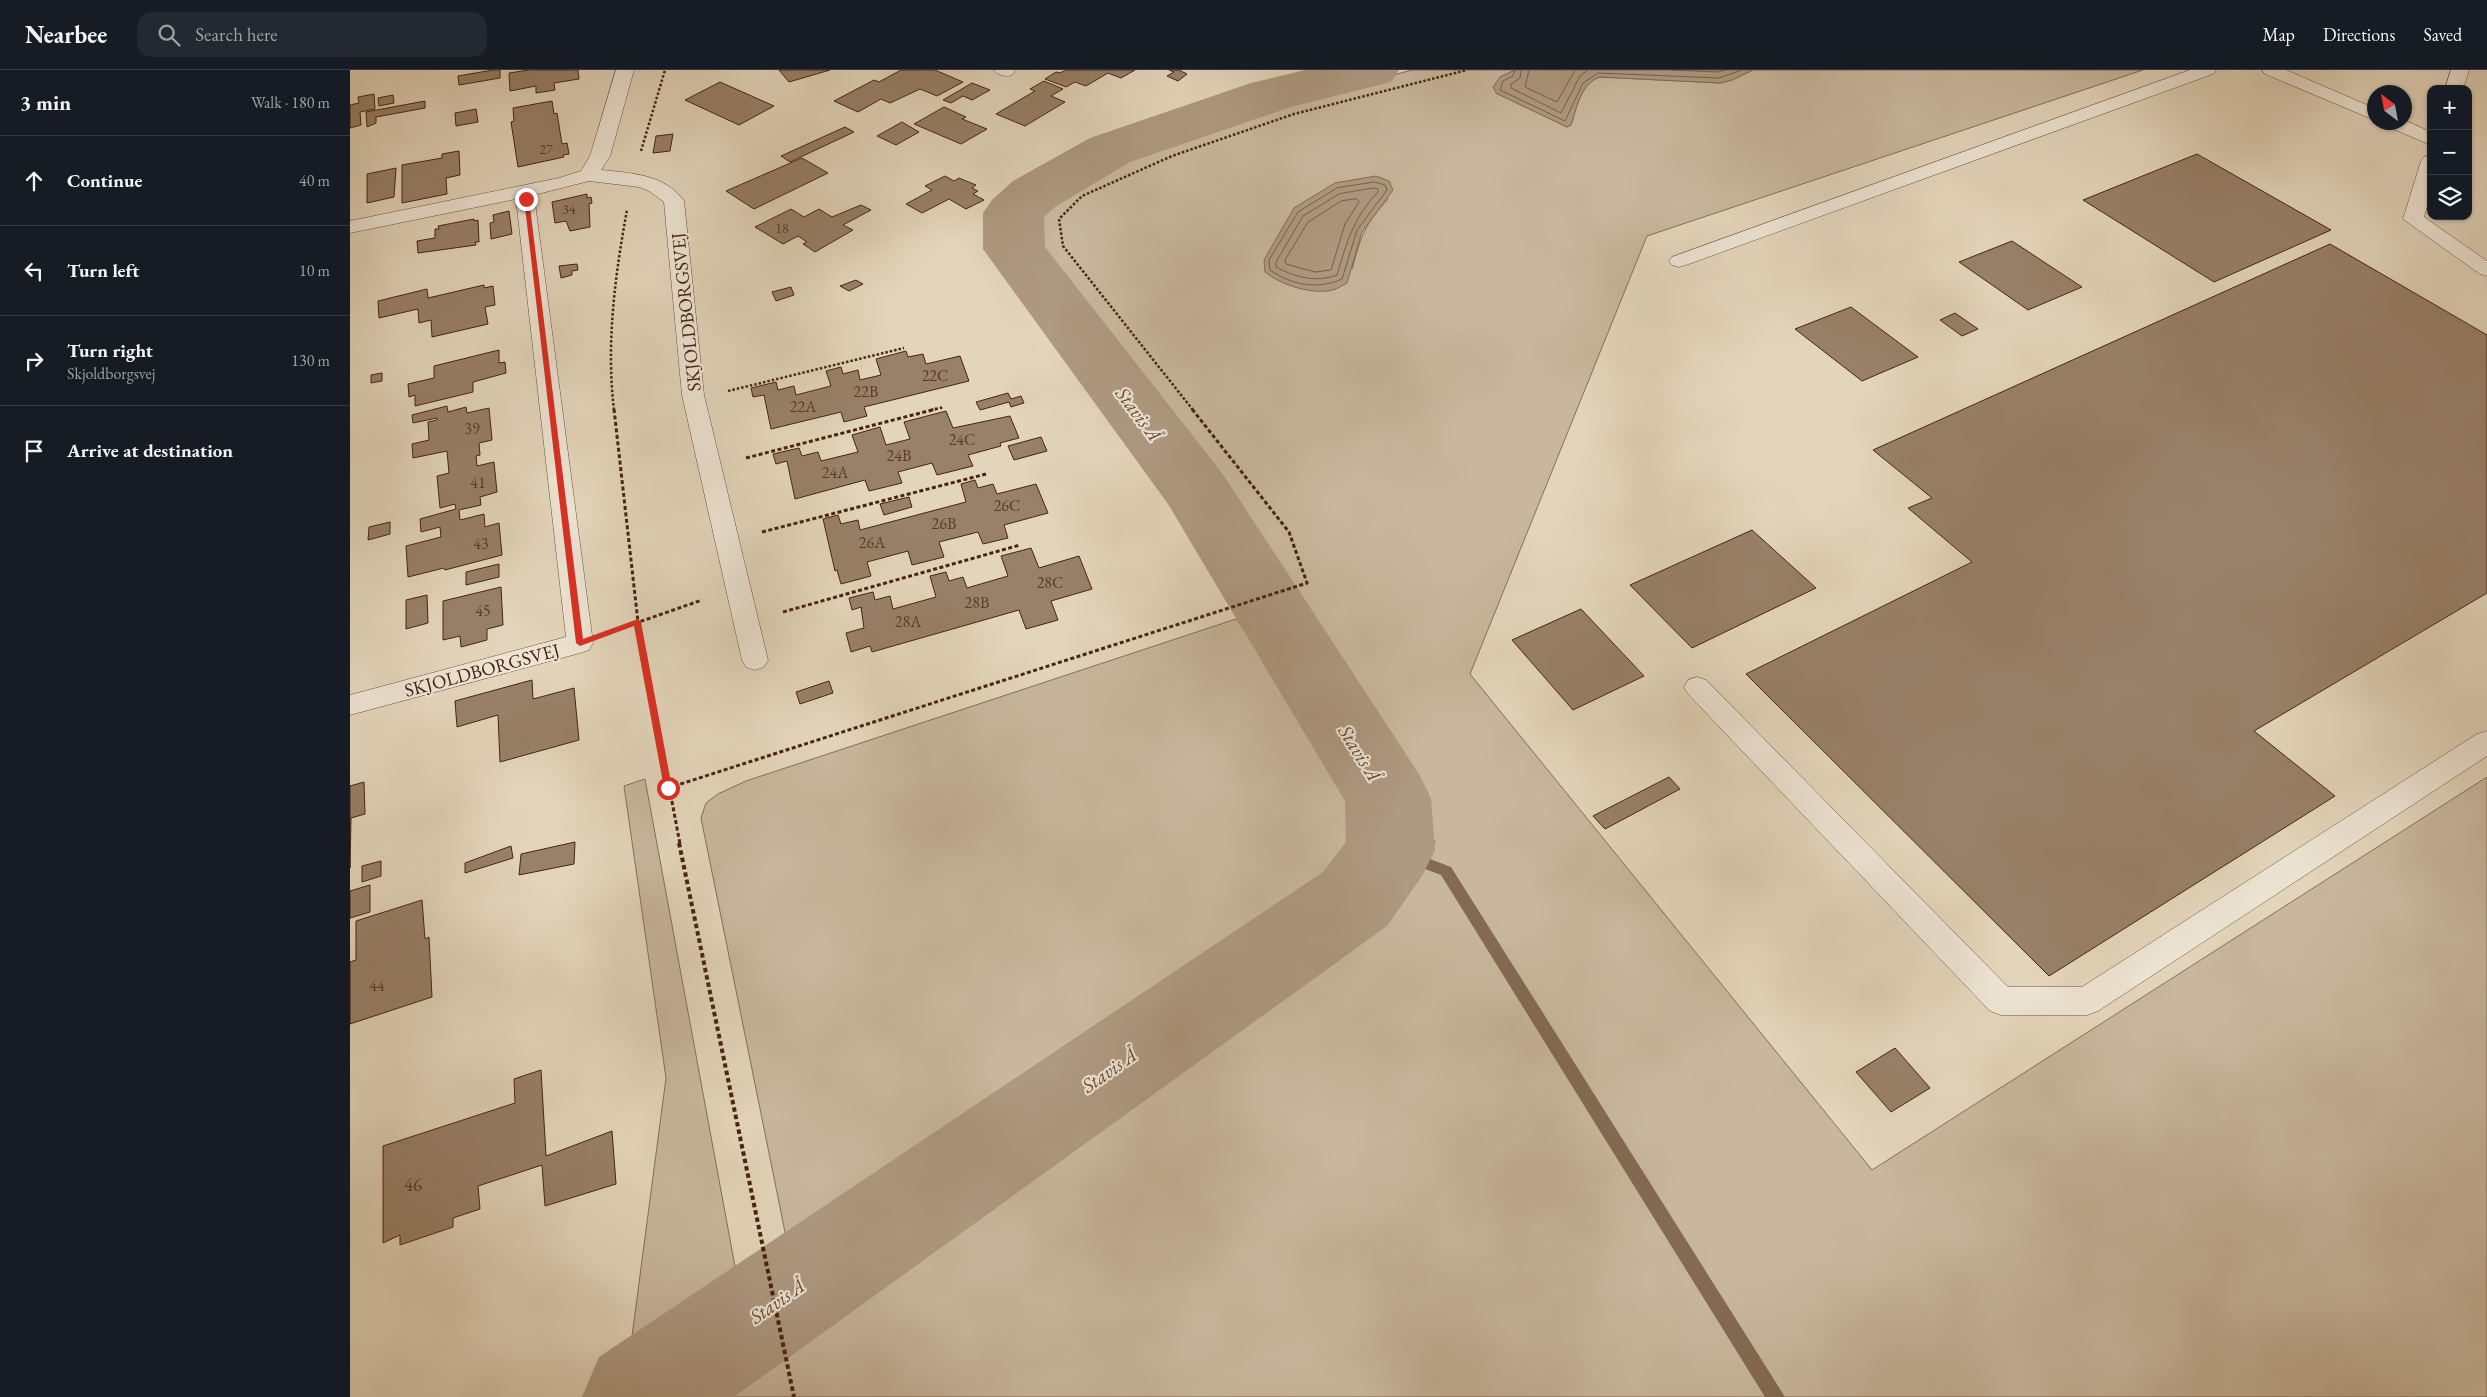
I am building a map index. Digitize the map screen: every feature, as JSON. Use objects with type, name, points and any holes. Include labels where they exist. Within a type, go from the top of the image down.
[{"type":"street","points":[[588,175],[600,156],[625,70]]},
{"type":"street","points":[[1679,261],[2207,70]]},
{"type":"street","points":[[2271,70],[2367,112]]},
{"type":"street","points":[[2455,85],[2460,70]]},
{"type":"street","points":[[2411,130],[2427,137]]},
{"type":"street","points":[[2427,174],[2413,219],[2487,270]]},
{"type":"street","name":"SKJOLDBORGSVEJ","points":[[350,227],[523,192],[588,175],[633,179],[654,184],[666,191],[674,201],[695,399],[755,660]]},
{"type":"street","name":"SKJOLDBORGSVEJ","points":[[350,706],[580,643],[527,209],[523,192]]},
{"type":"street","points":[[1697,687],[2001,1001],[2087,1000],[2487,742]]},
{"type":"path","points":[[665,70],[633,179],[615,274],[611,385],[638,622],[668,788],[794,1397]]},
{"type":"path","points":[[668,788],[1307,583],[1289,532],[1063,246],[1059,219],[1082,196],[1172,156],[1294,114],[1467,70]]},
{"type":"path","points":[[695,399],[904,348]]},
{"type":"path","points":[[710,467],[944,408]]},
{"type":"path","points":[[728,543],[810,518],[986,474]]},
{"type":"path","points":[[747,623],[1020,545]]},
{"type":"path","points":[[580,643],[738,588]]},
{"type":"shaded area","points":[[1412,70],[1515,70],[1500,77],[1496,93],[1567,127],[1571,125],[1583,91],[1587,85],[1599,77],[1720,83],[1732,80],[1753,70],[2143,70],[1647,236],[1470,674],[1872,1170],[2487,777],[2487,1397],[715,1397],[807,1333],[1309,964],[1415,876],[1435,842],[1326,646],[1054,278],[1039,252],[1032,228],[1033,207],[1052,192],[1072,180],[1116,159],[1162,143]],"holes":[[[1376,176],[1388,199],[1369,223],[1358,248],[1352,269]]]},
{"type":"shaded area","points":[[1236,619],[1347,769],[1356,785],[1362,805],[1363,832],[1355,860],[1335,880],[786,1237],[701,818],[706,803],[718,794],[746,781]]},
{"type":"shaded area","points":[[645,779],[736,1272],[631,1344],[666,1078],[624,786]]},
{"type":"water","points":[[1515,70],[1753,70],[1732,80],[1720,83],[1599,77],[1587,85],[1583,91],[1571,125],[1567,127],[1496,93],[1493,87],[1500,77]]},
{"type":"water","points":[[1376,176],[1389,181],[1393,190],[1362,232],[1347,283],[1333,290],[1306,290],[1288,285],[1265,272],[1264,260],[1294,208],[1335,183]]},
{"type":"building","points":[[500,70],[500,78],[459,85],[458,76]]},
{"type":"building","points":[[529,70],[578,70],[579,79],[554,83],[555,90],[536,93],[536,86],[510,91],[509,73]]},
{"type":"building","points":[[779,70],[830,70],[789,82]]},
{"type":"building","points":[[901,70],[935,70],[963,82],[937,96],[920,89],[890,103],[881,99],[858,112],[834,101],[874,80],[879,82]]},
{"type":"building","points":[[1066,70],[1135,70],[1121,78],[1108,73],[1086,86],[1075,82],[1066,87],[1045,79],[1056,72],[1060,73]]},
{"type":"building","points":[[1169,70],[1179,70],[1187,74],[1178,81],[1167,76],[1174,72]]},
{"type":"building","points":[[1044,81],[1063,89],[1051,96],[1065,102],[1025,126],[996,114],[1035,91],[1030,89]]},
{"type":"building","points":[[720,82],[774,106],[739,125],[685,100]]},
{"type":"building","points":[[972,83],[990,90],[972,100],[963,96],[951,103],[943,100]]},
{"type":"building","points":[[374,94],[375,109],[360,112],[361,125],[350,128],[350,105],[359,103],[358,97]]},
{"type":"building","points":[[393,95],[394,103],[379,106],[378,98]]},
{"type":"building","points":[[425,101],[425,108],[376,117],[376,123],[367,127],[366,112]]},
{"type":"building","points":[[552,101],[554,114],[557,113],[562,144],[567,143],[569,154],[563,155],[564,157],[518,167],[511,122],[514,121],[513,108]]},
{"type":"building","points":[[944,107],[966,117],[962,119],[987,129],[961,144],[914,124]]},
{"type":"building","points":[[476,109],[478,122],[456,126],[455,113]]},
{"type":"building","points":[[902,122],[919,132],[896,145],[877,136]]},
{"type":"building","points":[[845,127],[854,132],[790,162],[781,156]]},
{"type":"building","points":[[673,134],[670,151],[653,153],[656,136]]},
{"type":"building","points":[[459,151],[460,175],[446,178],[447,194],[402,203],[402,165],[442,158],[442,154]]},
{"type":"building","points":[[2197,154],[2331,230],[2214,282],[2083,200]]},
{"type":"building","points":[[802,158],[828,173],[754,209],[726,191]]},
{"type":"building","points":[[396,168],[394,197],[367,203],[367,174]]},
{"type":"building","points":[[945,176],[954,181],[959,178],[976,185],[972,188],[978,191],[973,194],[984,200],[966,209],[949,199],[922,213],[906,204],[932,190],[925,186]]},
{"type":"building","points":[[587,194],[587,198],[591,197],[592,203],[589,204],[590,227],[570,231],[566,221],[555,223],[552,202]]},
{"type":"building","points":[[861,205],[871,210],[843,225],[853,230],[815,252],[803,244],[807,242],[798,236],[783,244],[755,227],[791,209],[804,217],[819,209],[832,217]]},
{"type":"building","points":[[509,211],[512,234],[491,239],[490,223],[494,222],[493,215]]},
{"type":"building","points":[[474,219],[474,221],[478,220],[479,242],[475,242],[476,245],[418,253],[417,241],[435,238],[435,229],[439,229],[438,226]]},
{"type":"building","points":[[2012,241],[2082,287],[2028,310],[1959,262]]},
{"type":"building","points":[[2330,244],[2487,335],[2487,593],[2254,731],[2335,796],[2049,976],[1746,674],[1972,562],[1908,508],[1932,498],[1873,450]]},
{"type":"building","points":[[577,264],[578,270],[572,271],[572,275],[561,278],[559,266]]},
{"type":"building","points":[[856,280],[863,284],[849,291],[840,286]]},
{"type":"building","points":[[484,285],[484,288],[493,286],[495,305],[485,307],[488,324],[432,337],[431,320],[419,323],[418,309],[379,318],[378,301],[427,289],[428,298]]},
{"type":"building","points":[[791,287],[794,295],[776,301],[772,292]]},
{"type":"building","points":[[1851,307],[1918,357],[1862,381],[1795,329]]},
{"type":"building","points":[[1955,313],[1978,329],[1962,336],[1940,320]]},
{"type":"building","points":[[499,350],[499,363],[505,362],[506,373],[473,382],[473,392],[415,406],[415,395],[409,397],[408,384],[434,378],[434,366]]},
{"type":"building","points":[[906,351],[908,357],[923,354],[926,364],[960,356],[969,381],[864,407],[867,416],[844,422],[841,412],[771,429],[764,395],[753,397],[751,388],[776,382],[778,390],[794,386],[796,395],[831,386],[826,371],[841,367],[843,374],[858,370],[860,380],[881,375],[876,359]]},
{"type":"building","points":[[382,373],[382,381],[371,383],[371,375]]},
{"type":"building","points":[[1008,393],[1011,399],[1021,396],[1024,403],[1011,407],[1009,402],[980,410],[976,402]]},
{"type":"building","points":[[447,406],[448,412],[466,407],[467,413],[489,408],[492,440],[479,443],[480,455],[476,456],[477,466],[494,462],[497,492],[480,497],[481,505],[459,510],[460,520],[484,514],[485,527],[499,523],[502,555],[445,570],[444,568],[408,577],[406,546],[441,537],[440,527],[421,532],[420,519],[456,509],[455,504],[440,508],[437,476],[449,473],[447,451],[413,458],[412,444],[429,440],[428,422],[437,420],[437,418],[413,423],[412,415]]},
{"type":"building","points":[[946,411],[953,428],[1010,416],[1019,438],[1000,443],[1001,446],[968,455],[973,466],[937,475],[932,463],[898,472],[902,483],[869,491],[865,480],[795,499],[787,461],[776,464],[773,454],[799,448],[802,456],[818,452],[821,461],[858,452],[852,435],[880,427],[886,445],[910,439],[904,422]]},
{"type":"building","points":[[1041,437],[1047,451],[1014,460],[1008,446]]},
{"type":"building","points":[[975,480],[978,488],[993,484],[997,494],[1036,484],[1048,513],[1004,525],[1008,538],[983,544],[978,532],[939,542],[944,557],[912,565],[908,551],[867,562],[871,576],[841,584],[837,570],[835,571],[823,519],[838,515],[841,524],[858,520],[860,530],[966,502],[961,484]]},
{"type":"building","points":[[909,497],[912,507],[884,515],[880,504]]},
{"type":"building","points":[[390,522],[390,534],[368,540],[369,527]]},
{"type":"building","points":[[1752,530],[1816,588],[1692,648],[1630,585]]},
{"type":"building","points":[[1031,548],[1039,568],[1079,556],[1092,589],[1051,601],[1058,620],[1026,629],[1019,610],[872,652],[870,646],[851,652],[846,633],[864,628],[861,607],[852,610],[849,598],[873,592],[875,600],[890,596],[893,609],[936,597],[930,576],[946,572],[949,581],[963,577],[967,588],[1008,576],[1001,556]]},
{"type":"building","points":[[499,564],[499,577],[466,585],[466,572]]},
{"type":"building","points":[[501,587],[503,625],[487,629],[487,640],[461,647],[460,636],[443,640],[443,601]]},
{"type":"building","points":[[427,595],[428,623],[406,629],[406,600]]},
{"type":"building","points":[[1581,609],[1644,676],[1573,710],[1512,640]]},
{"type":"building","points":[[532,680],[533,699],[574,688],[579,740],[500,762],[498,715],[457,727],[455,701]]},
{"type":"building","points":[[829,681],[833,693],[800,704],[796,692]]},
{"type":"building","points":[[1669,777],[1680,789],[1605,829],[1593,816]]},
{"type":"building","points":[[364,782],[365,814],[351,818],[350,868],[350,786]]},
{"type":"building","points":[[575,842],[574,864],[519,875],[521,854]]},
{"type":"building","points":[[511,846],[513,858],[465,873],[465,863]]},
{"type":"building","points":[[381,861],[381,876],[362,882],[362,866]]},
{"type":"building","points":[[370,885],[370,912],[350,918],[350,891]]},
{"type":"building","points":[[422,900],[425,939],[429,937],[432,997],[350,1024],[350,962],[356,960],[356,921]]},
{"type":"building","points":[[1895,1048],[1930,1088],[1891,1112],[1856,1072]]},
{"type":"building","points":[[541,1070],[546,1156],[612,1131],[616,1184],[545,1206],[542,1165],[478,1186],[480,1209],[453,1218],[453,1227],[400,1245],[400,1235],[383,1243],[383,1146],[515,1103],[514,1079]]},
{"type":"waterway","name":"Stavis Å","points":[[639,1397],[1355,899],[1391,850],[1388,798],[1196,490],[1014,249],[1013,213],[1034,194],[1110,150],[1271,95],[1372,70]]},
{"type":"waterway","points":[[1391,850],[1446,871],[1776,1397]]},
{"type":"route","points":[[526,199],[580,643],[638,622],[668,788]]}]
